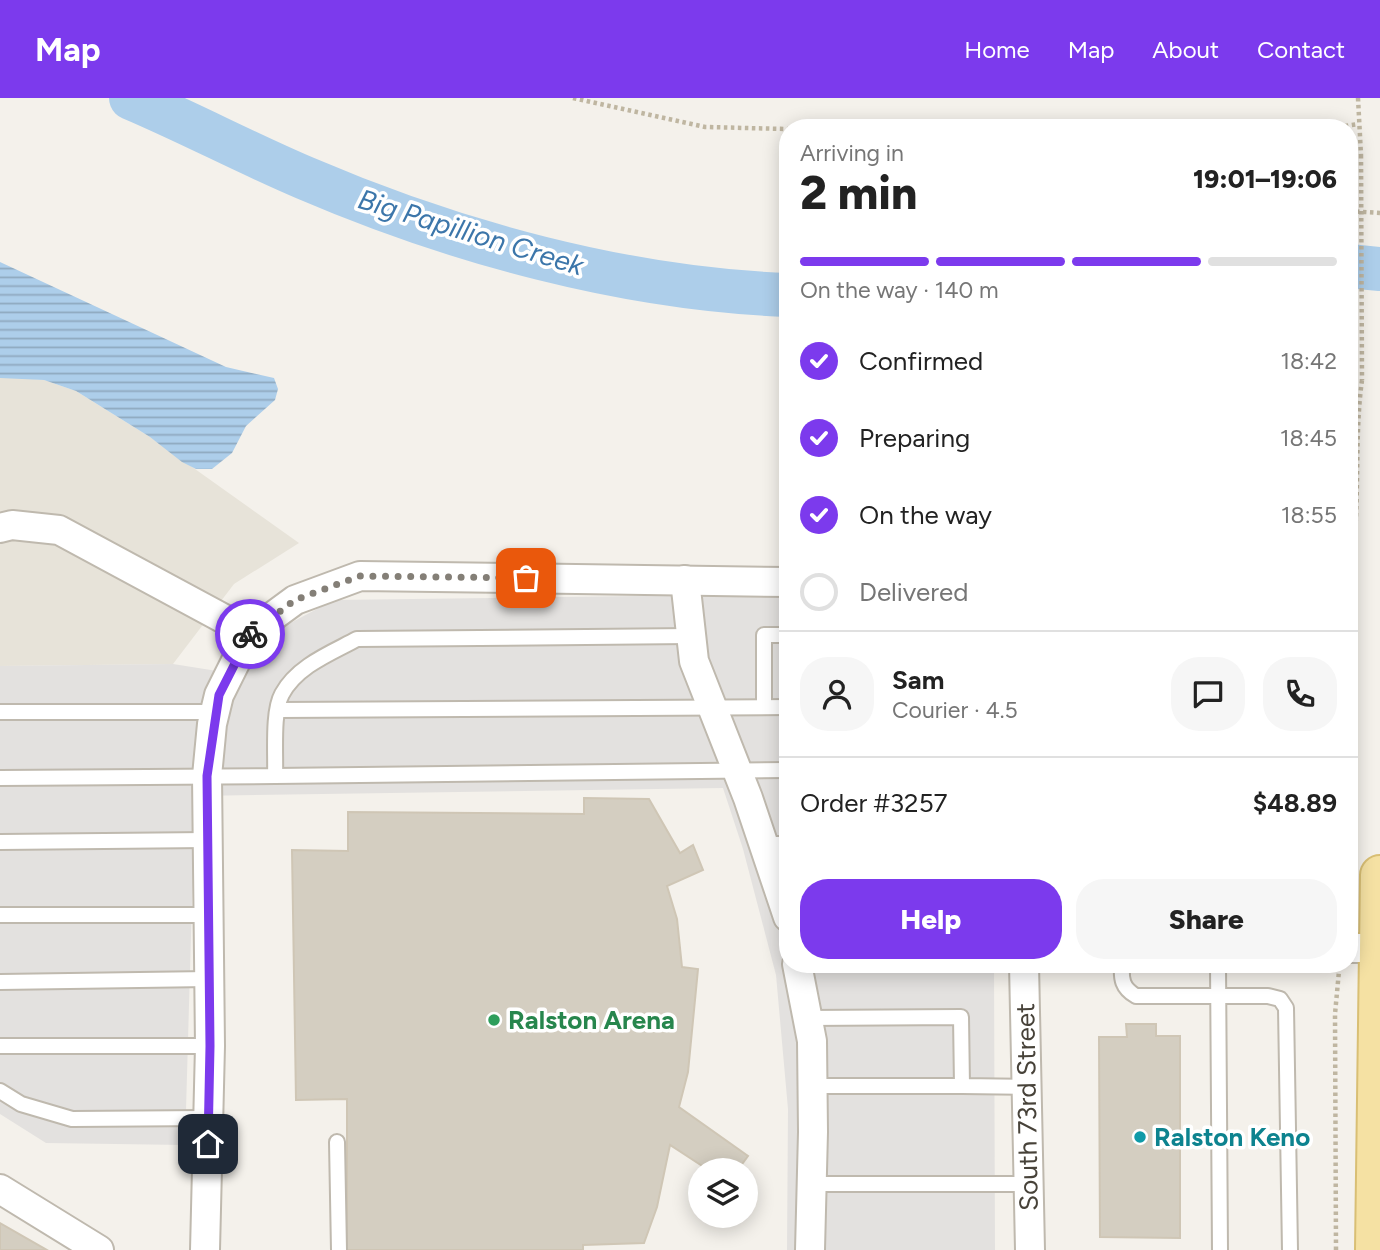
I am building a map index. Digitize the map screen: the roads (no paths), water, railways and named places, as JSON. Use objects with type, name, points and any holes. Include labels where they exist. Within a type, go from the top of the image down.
[{"type":"main road","points":[[1375,1250],[1369,949],[1380,875]]},
{"type":"street","points":[[6,526],[59,530],[250,633]]},
{"type":"street","points":[[205,1250],[210,1046],[207,776],[219,695],[250,633],[295,600],[360,576],[779,582]]},
{"type":"street","points":[[685,580],[694,661],[737,770],[775,844],[779,866]]},
{"type":"street","points":[[799,973],[807,1018],[813,1086],[810,1250]]},
{"type":"street","name":"South 73rd Street","points":[[1024,973],[1030,1250]]},
{"type":"street","points":[[0,1189],[99,1250]]},
{"type":"lane","points":[[764,707],[764,635],[779,635]]},
{"type":"lane","points":[[275,776],[278,710],[282,694],[310,664],[357,639],[691,636]]},
{"type":"lane","points":[[278,710],[779,707]]},
{"type":"lane","points":[[0,712],[215,712]]},
{"type":"lane","points":[[0,778],[779,770]]},
{"type":"lane","points":[[0,842],[208,840]]},
{"type":"lane","points":[[0,915],[208,915]]},
{"type":"lane","points":[[1121,973],[1126,991],[1136,996],[1268,996],[1280,999],[1286,1008],[1290,1250]]},
{"type":"lane","points":[[1219,973],[1220,1250]]},
{"type":"lane","points":[[0,982],[209,979]]},
{"type":"lane","points":[[807,1018],[961,1017],[962,1086]]},
{"type":"lane","points":[[0,1046],[210,1046]]},
{"type":"lane","points":[[813,1086],[1028,1087]]},
{"type":"lane","points":[[0,1091],[21,1104],[72,1119],[208,1118]]},
{"type":"lane","points":[[337,1142],[339,1250]]},
{"type":"lane","points":[[811,1184],[1029,1184]]},
{"type":"water","points":[[0,262],[226,367],[274,378],[278,389],[275,400],[246,426],[232,453],[212,469],[196,469],[76,391],[44,380],[0,378]]},
{"type":"waterway","name":"Big Papillion Creek","points":[[131,98],[305,178],[480,242],[603,272],[665,283],[779,294]]},
{"type":"waterway","name":"Big Papillion Creek","points":[[1358,267],[1380,269]]},
{"type":"place","name":"Ralston Arena","points":[[494,1020]]},
{"type":"place","name":"Ralston Keno","points":[[1140,1137]]}]
